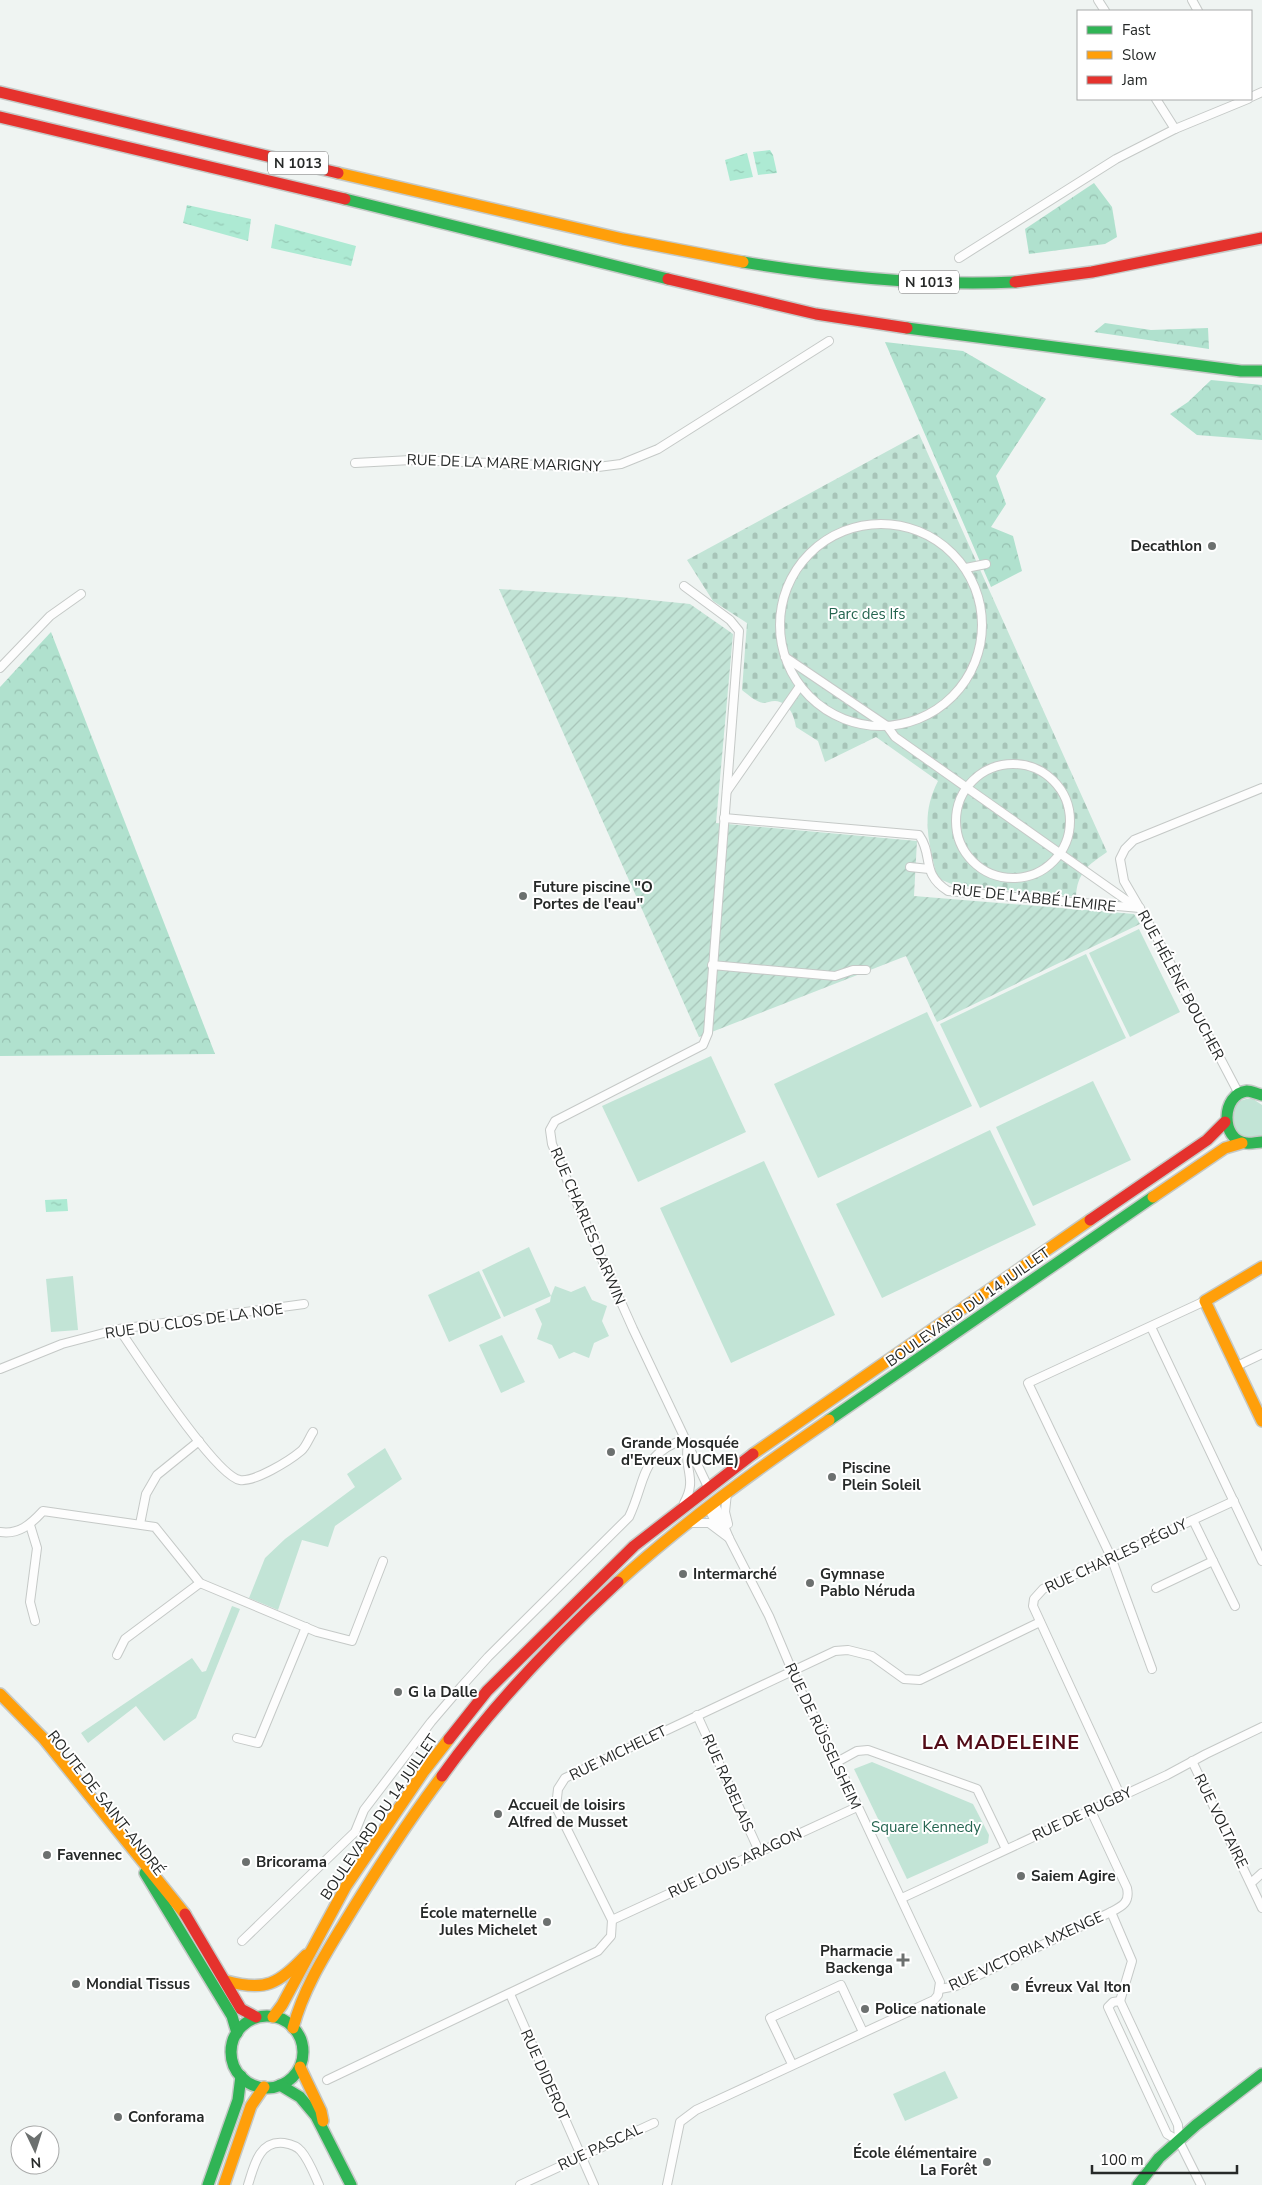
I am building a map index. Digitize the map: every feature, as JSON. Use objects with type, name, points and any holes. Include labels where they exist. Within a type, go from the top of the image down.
[{"type":"main road","name":"N 1013","points":[[0,92],[638,243],[770,267],[822,274],[916,282],[993,283],[1054,278],[1117,268],[1262,238]]},
{"type":"main road","name":"N 1013","points":[[0,117],[491,234],[735,296],[816,314],[1107,354],[1262,371]]},
{"type":"main road","points":[[1239,1094],[1251,1091],[1262,1095]]},
{"type":"main road","name":"BOULEVARD DU 14 JUILLET","points":[[273,2017],[282,2005],[346,1886],[418,1779],[487,1691],[595,1583],[634,1546],[681,1508],[800,1420],[1207,1140],[1225,1122],[1228,1104],[1239,1094]]},
{"type":"main road","points":[[1225,1122],[1228,1130],[1242,1144]]},
{"type":"main road","name":"BOULEVARD DU 14 JUILLET","points":[[293,2028],[300,2004],[365,1887],[400,1834],[469,1740],[500,1703],[559,1639],[624,1577],[714,1502],[771,1460],[1216,1154],[1225,1148],[1262,1142]]},
{"type":"main road","points":[[1262,1267],[1205,1301],[1262,1421]]},
{"type":"main road","points":[[708,1487],[714,1502]]},
{"type":"main road","name":"ROUTE DE SAINT-ANDRÉ","points":[[0,1694],[44,1739],[162,1884],[190,1921],[241,2009],[256,2017]]},
{"type":"main road","name":"ROUTE DE SAINT-ANDRÉ","points":[[0,1703],[19,1719],[52,1757],[144,1872],[232,2016],[237,2033]]},
{"type":"main road","points":[[226,1981],[251,1987],[274,1984],[284,1979],[312,1948]]},
{"type":"main road","points":[[256,2017],[273,2017],[284,2020],[293,2028],[300,2037],[303,2053],[300,2067],[292,2078],[280,2086],[264,2087],[248,2082],[241,2076],[233,2062],[231,2052],[237,2033],[244,2025],[256,2017]]},
{"type":"main road","points":[[300,2067],[321,2111],[326,2132]]},
{"type":"main road","points":[[1138,2185],[1159,2158],[1196,2125],[1262,2074]]},
{"type":"main road","points":[[208,2185],[238,2100],[241,2076]]},
{"type":"main road","points":[[280,2086],[300,2097],[316,2116],[326,2132],[351,2185]]},
{"type":"main road","points":[[224,2185],[251,2106],[264,2087]]},
{"type":"street","points":[[1157,100],[1175,129]]},
{"type":"street","points":[[959,258],[1116,159],[1175,129],[1246,100]]},
{"type":"street","name":"RUE DE LA MARE MARIGNY","points":[[355,463],[411,460],[578,466],[620,464],[658,449],[829,341]]},
{"type":"street","points":[[878,524],[907,527],[940,542],[966,568],[980,600],[983,636],[973,670],[951,699],[937,710],[922,718],[904,724],[887,726],[854,723],[838,717],[811,699],[800,686],[785,658],[780,629],[780,614],[794,573],[807,556],[824,542],[836,534],[850,529],[878,524]]},
{"type":"street","points":[[966,568],[986,564]]},
{"type":"street","name":"RUE CHARLES DARWIN","points":[[684,586],[730,620],[739,631],[708,1033],[703,1045],[555,1121],[550,1130],[552,1144],[574,1199],[686,1442]]},
{"type":"street","points":[[0,668],[50,616],[81,594]]},
{"type":"street","points":[[785,658],[887,726],[895,737],[1139,908]]},
{"type":"street","points":[[726,793],[800,686]]},
{"type":"street","points":[[1004,764],[1026,766],[1047,774],[1058,784],[1066,797],[1070,812],[1069,834],[1060,854],[1052,864],[1041,871],[1017,878],[998,876],[980,867],[963,848],[957,830],[957,811],[967,787],[977,777],[990,769],[1004,764]]},
{"type":"street","name":"RUE HÉLÈNE BOUCHER","points":[[1239,1094],[1124,881],[1120,859],[1134,840],[1262,788]]},
{"type":"street","name":"RUE DE L'ABBÉ LEMIRE","points":[[724,818],[919,835],[924,842],[929,868],[939,885],[948,891],[1139,908]]},
{"type":"street","points":[[910,867],[929,868]]},
{"type":"street","points":[[712,965],[835,976],[853,970],[866,970]]},
{"type":"street","points":[[1152,1669],[1111,1557],[1028,1383],[1205,1301]]},
{"type":"street","name":"RUE DU CLOS DE LA NOE","points":[[0,1369],[62,1344],[119,1329],[304,1304]]},
{"type":"street","points":[[1151,1327],[1262,1561]]},
{"type":"street","points":[[119,1329],[199,1441],[224,1471],[239,1480],[257,1478],[302,1450],[313,1432]]},
{"type":"street","points":[[1237,1366],[1262,1354]]},
{"type":"street","points":[[140,1524],[146,1494],[157,1475],[199,1441]]},
{"type":"street","points":[[686,1442],[708,1487]]},
{"type":"street","points":[[681,1508],[690,1492],[686,1442]]},
{"type":"street","points":[[242,1941],[355,1832],[364,1810],[431,1722],[466,1681],[629,1517],[645,1471],[652,1458],[668,1445],[686,1442]]},
{"type":"street","points":[[727,1493],[725,1512],[729,1538]]},
{"type":"street","name":"RUE CHARLES PÉGUY","points":[[1121,1796],[1040,1622],[1033,1606],[1034,1599],[1038,1593],[1111,1557],[1234,1501]]},
{"type":"street","points":[[714,1502],[711,1513],[720,1532]]},
{"type":"street","name":"RUE DE RÜSSELSHEIM","points":[[714,1502],[729,1538],[761,1600],[792,1672],[902,1898],[940,1982],[940,1989]]},
{"type":"street","points":[[0,1532],[13,1532],[30,1525],[42,1511],[155,1527],[200,1583],[317,1632],[352,1641],[383,1561]]},
{"type":"street","points":[[1194,1520],[1235,1606]]},
{"type":"street","name":"RUE DE RÜSSELSHEIM","points":[[689,1522],[709,1523],[729,1538]]},
{"type":"street","points":[[30,1525],[37,1548],[30,1602],[35,1621]]},
{"type":"street","points":[[1156,1588],[1213,1561]]},
{"type":"street","points":[[117,1655],[125,1639],[200,1583]]},
{"type":"street","name":"RUE MICHELET","points":[[612,1920],[556,1807],[558,1789],[565,1778],[835,1651],[848,1650],[872,1656],[904,1679],[920,1680],[1040,1622]]},
{"type":"street","points":[[237,1738],[258,1743],[306,1627]]},
{"type":"street","name":"RUE RABELAIS","points":[[697,1715],[759,1852]]},
{"type":"street","name":"RUE DE RUGBY","points":[[902,1898],[1091,1811],[1262,1727]]},
{"type":"street","points":[[837,1762],[857,1751],[868,1750],[977,1789],[991,1814],[1006,1849]]},
{"type":"street","name":"RUE VOLTAIRE","points":[[1192,1761],[1262,1908]]},
{"type":"street","name":"RUE LOUIS ARAGON","points":[[612,1920],[857,1807]]},
{"type":"street","name":"RUE VICTORIA MXENGE","points":[[940,1989],[956,1986],[1111,1912],[1126,1902],[1129,1897],[1127,1888],[1091,1811]]},
{"type":"street","points":[[1250,1883],[1262,1872]]},
{"type":"street","name":"RUE VICTORIA MXENGE","points":[[1111,1912],[1132,1961],[1120,2001],[1113,2002],[1108,2007],[1167,2134],[1179,2142]]},
{"type":"street","points":[[327,2080],[598,1951],[611,1936],[612,1920]]},
{"type":"street","points":[[792,2064],[770,2018],[841,1985],[863,2032]]},
{"type":"street","points":[[667,2185],[680,2122],[696,2110],[934,2000],[940,1989]]},
{"type":"street","name":"RUE DIDEROT","points":[[510,1994],[594,2185]]},
{"type":"street","points":[[1120,2001],[1178,2125],[1179,2142],[1201,2185]]},
{"type":"street","name":"RUE PASCAL","points":[[520,2185],[654,2122]]},
{"type":"street","points":[[248,2185],[261,2151],[267,2146],[282,2142],[293,2144],[301,2150],[319,2185]]},
{"type":"green space","points":[[1094,183],[1112,207],[1117,237],[1105,244],[1029,254],[1025,229]]},
{"type":"green space","points":[[1105,323],[1151,330],[1208,328],[1209,349],[1094,332]]},
{"type":"green space","points":[[885,342],[963,351],[1046,399],[996,476],[1006,504],[991,527],[1013,536],[1022,571],[991,587]]},
{"type":"green space","points":[[1211,380],[1262,385],[1262,440],[1197,435],[1170,414],[1188,402]]},
{"type":"green space","name":"Parc des Ifs","points":[[919,434],[1107,852],[1085,870],[1079,882],[1076,897],[954,885],[937,878],[929,841],[928,818],[932,794],[938,781],[876,737],[825,762],[818,741],[796,727],[790,710],[784,704],[775,701],[760,702],[742,690],[747,623],[713,601],[687,560]]},
{"type":"green space","points":[[499,589],[690,604],[733,634],[716,823],[917,841],[914,896],[1134,914],[1140,924],[937,1022],[906,956],[699,1037]]},
{"type":"green space","points":[[51,632],[215,1054],[0,1056],[0,687]]},
{"type":"green space","points":[[1139,929],[1180,1012],[1130,1037],[1089,953]]},
{"type":"green space","points":[[1086,954],[1126,1038],[980,1108],[940,1024]]},
{"type":"green space","points":[[927,1012],[972,1106],[818,1178],[774,1084]]},
{"type":"green space","points":[[711,1056],[746,1132],[638,1182],[602,1106]]},
{"type":"green space","points":[[1093,1081],[1131,1160],[1033,1206],[996,1127]]},
{"type":"green space","points":[[1253,1099],[1262,1105],[1262,1137],[1240,1137],[1234,1126],[1231,1115],[1232,1110],[1239,1102]]},
{"type":"green space","points":[[990,1130],[1036,1225],[882,1298],[836,1204]]},
{"type":"green space","points":[[764,1161],[835,1315],[731,1363],[660,1208]]},
{"type":"green space","points":[[529,1247],[551,1296],[504,1317],[482,1270]]},
{"type":"green space","points":[[479,1271],[501,1318],[449,1342],[428,1295]]},
{"type":"green space","points":[[73,1276],[78,1330],[51,1332],[46,1279]]},
{"type":"green space","points":[[555,1286],[571,1292],[585,1286],[592,1300],[607,1306],[602,1321],[609,1336],[594,1343],[589,1358],[574,1352],[559,1359],[552,1345],[537,1339],[542,1324],[535,1309],[550,1302]]},
{"type":"green space","points":[[502,1335],[525,1382],[501,1393],[479,1345]]},
{"type":"green space","points":[[385,1448],[402,1479],[335,1526],[328,1547],[302,1540],[278,1610],[249,1598],[265,1558],[285,1539],[355,1487],[347,1474]]},
{"type":"green space","points":[[232,1606],[240,1609],[196,1718],[164,1741],[136,1706],[88,1743],[81,1733],[192,1658],[202,1672],[206,1671]]},
{"type":"green space","name":"Square Kennedy","points":[[872,1762],[973,1804],[989,1835],[988,1843],[907,1879],[854,1769]]},
{"type":"green space","points":[[945,2071],[958,2098],[905,2121],[893,2094]]},
{"type":"water","points":[[770,150],[777,173],[758,175],[753,152]]},
{"type":"water","points":[[747,153],[753,177],[730,181],[725,160]]},
{"type":"water","points":[[187,205],[251,219],[248,241],[183,223]]},
{"type":"water","points":[[275,224],[356,246],[351,266],[271,248]]},
{"type":"water","points":[[67,1199],[68,1211],[46,1212],[45,1200]]},
{"type":"traffic: fast","points":[[345,199],[668,279]]},
{"type":"traffic: fast","points":[[743,262],[879,279],[947,283],[1015,282]]},
{"type":"traffic: fast","points":[[907,328],[1241,371],[1262,371]]},
{"type":"traffic: fast","points":[[1262,1095],[1250,1091],[1238,1094],[1228,1108],[1227,1117],[1228,1126],[1238,1140],[1248,1143],[1262,1142]]},
{"type":"traffic: fast","points":[[829,1420],[1153,1197]]},
{"type":"traffic: fast","points":[[145,1873],[232,2016],[237,2033]]},
{"type":"traffic: fast","points":[[267,2016],[287,2022],[297,2032],[303,2052],[297,2072],[287,2082],[267,2088],[247,2082],[237,2072],[231,2052],[237,2032],[247,2022],[267,2016]]},
{"type":"traffic: fast","points":[[1138,2185],[1159,2158],[1196,2125],[1262,2074]]},
{"type":"traffic: fast","points":[[208,2185],[238,2100],[241,2076]]},
{"type":"traffic: fast","points":[[280,2085],[300,2097],[316,2116],[351,2185]]},
{"type":"traffic: slow","points":[[338,173],[623,239],[743,262]]},
{"type":"traffic: slow","points":[[1153,1197],[1225,1148],[1242,1143]]},
{"type":"traffic: slow","points":[[753,1454],[1090,1220]]},
{"type":"traffic: slow","points":[[1262,1267],[1205,1301],[1262,1421]]},
{"type":"traffic: slow","points":[[618,1582],[721,1497],[829,1420]]},
{"type":"traffic: slow","points":[[0,1694],[44,1739],[185,1914]]},
{"type":"traffic: slow","points":[[273,2017],[282,2005],[346,1886],[424,1771],[449,1739]]},
{"type":"traffic: slow","points":[[293,2028],[308,1987],[328,1950],[366,1887],[442,1776]]},
{"type":"traffic: slow","points":[[226,1981],[251,1986],[270,1983],[287,1973],[306,1955]]},
{"type":"traffic: slow","points":[[300,2067],[321,2111],[323,2121]]},
{"type":"traffic: slow","points":[[224,2185],[251,2106],[264,2087]]},
{"type":"traffic: jam","points":[[0,92],[338,173]]},
{"type":"traffic: jam","points":[[0,117],[345,199]]},
{"type":"traffic: jam","points":[[1015,282],[1092,272],[1262,238]]},
{"type":"traffic: jam","points":[[668,279],[816,314],[907,328]]},
{"type":"traffic: jam","points":[[1090,1220],[1207,1140],[1225,1122]]},
{"type":"traffic: jam","points":[[449,1739],[487,1691],[634,1546],[753,1454]]},
{"type":"traffic: jam","points":[[442,1776],[503,1699],[571,1627],[618,1582]]},
{"type":"traffic: jam","points":[[185,1914],[241,2009],[256,2017]]},
{"type":"place","name":"Decathlon","points":[[1212,546]]},
{"type":"place","name":"Future piscine \"O Portes de l'eau\"","points":[[523,896]]},
{"type":"place","name":"Grande Mosquée d'Evreux (UCME)","points":[[611,1452]]},
{"type":"place","name":"Piscine Plein Soleil","points":[[832,1477]]},
{"type":"place","name":"Intermarché","points":[[683,1574]]},
{"type":"place","name":"Gymnase Pablo Néruda","points":[[810,1583]]},
{"type":"place","name":"G la Dalle","points":[[398,1692]]},
{"type":"place","name":"Accueil de loisirs Alfred de Musset","points":[[498,1814]]},
{"type":"place","name":"Favennec","points":[[47,1855]]},
{"type":"place","name":"Bricorama","points":[[246,1862]]},
{"type":"place","name":"Saiem Agire","points":[[1021,1876]]},
{"type":"place","name":"École maternelle Jules Michelet","points":[[547,1922]]},
{"type":"place","name":"Pharmacie Backenga","points":[[903,1960]]},
{"type":"place","name":"Mondial Tissus","points":[[76,1984]]},
{"type":"place","name":"Évreux Val Iton","points":[[1015,1987]]},
{"type":"place","name":"Police nationale","points":[[865,2009]]},
{"type":"place","name":"Conforama","points":[[118,2117]]},
{"type":"place","name":"École élémentaire La Forêt","points":[[987,2162]]},
{"type":"district","name":"LA MADELEINE","points":[[1001,1742]]}]
